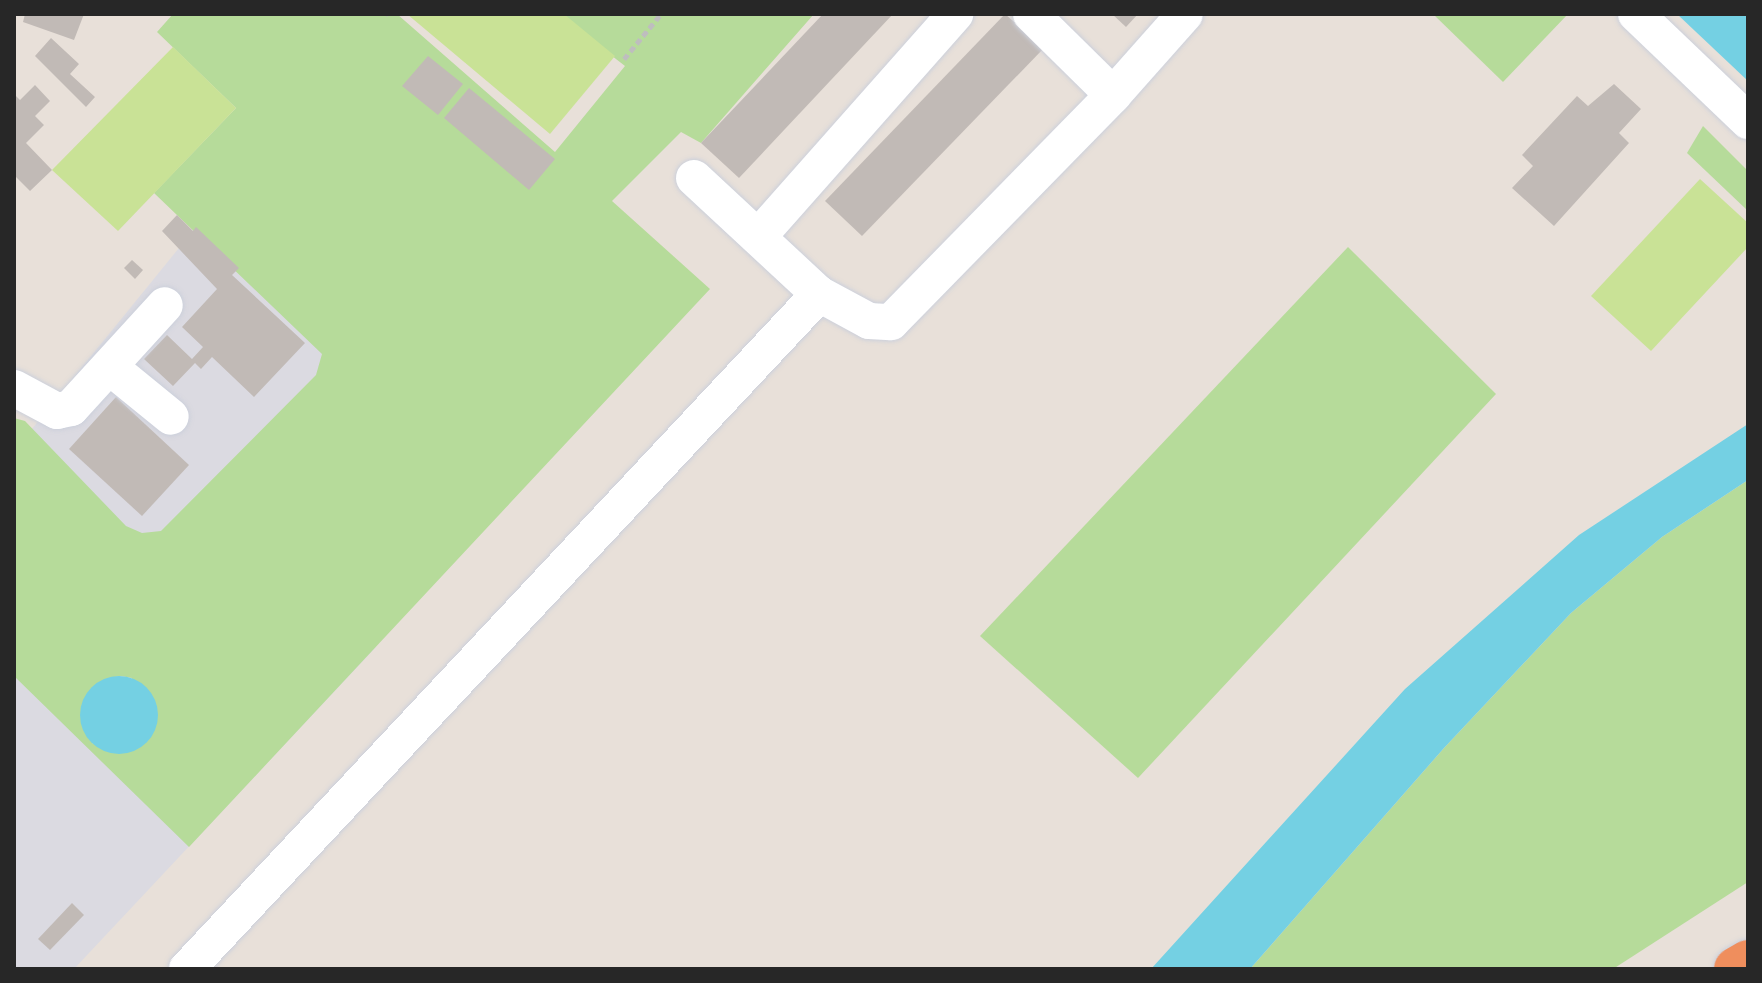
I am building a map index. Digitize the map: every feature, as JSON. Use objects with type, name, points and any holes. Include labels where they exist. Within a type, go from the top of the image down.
[{"type":"highway","points":[[1736,969],[1748,962]]},
{"type":"street","points":[[758,237],[955,14]]},
{"type":"street","points":[[1031,14],[1113,95]]},
{"type":"street","points":[[694,178],[819,294],[869,321],[891,322],[1113,95],[1185,14]]},
{"type":"street","points":[[1636,14],[1748,121]]},
{"type":"street","points":[[187,969],[819,294]]},
{"type":"street","points":[[14,388],[63,413],[111,368],[165,305]]},
{"type":"street","points":[[111,368],[171,417]]},
{"type":"path","points":[[624,59],[661,14]]},
{"type":"shaded area","points":[[196,227],[382,381],[376,647],[74,969],[14,969],[14,451]]},
{"type":"green space","points":[[173,14],[397,14],[555,152],[625,66],[558,14],[814,14],[701,143],[681,132],[612,201],[710,289],[189,847],[14,676],[14,418],[25,421],[126,526],[142,533],[161,531],[316,375],[322,354],[154,193],[236,108],[157,32]],"holes":[[[109,678],[132,678],[112,753],[92,743]]]},
{"type":"green space","points":[[407,14],[564,14],[615,56],[550,134]]},
{"type":"green space","points":[[1433,14],[1568,14],[1503,82]]},
{"type":"green space","points":[[173,47],[236,108],[118,231],[52,170]]},
{"type":"green space","points":[[1703,126],[1748,171],[1748,211],[1687,153]]},
{"type":"green space","points":[[1700,179],[1748,223],[1748,247],[1651,351],[1591,296]]},
{"type":"green space","points":[[1348,247],[1496,394],[1138,778],[980,636]]},
{"type":"green space","points":[[1748,480],[1748,882],[1613,969],[1250,969],[1444,748],[1571,613],[1662,537]]},
{"type":"water","points":[[1677,14],[1748,14],[1748,81]]},
{"type":"water","points":[[1748,424],[1748,480],[1662,537],[1571,613],[1444,748],[1250,969],[1151,969],[1405,689],[1579,535]]},
{"type":"water","points":[[119,676],[134,679],[146,688],[155,700],[158,715],[155,730],[146,742],[134,751],[119,754],[104,751],[92,742],[83,730],[80,715],[83,700],[92,688],[104,679]]},
{"type":"building","points":[[25,14],[84,14],[74,40],[23,22]]},
{"type":"building","points":[[823,14],[893,14],[739,178],[701,143]]},
{"type":"building","points":[[1005,14],[1044,48],[862,236],[825,201]]},
{"type":"building","points":[[1112,14],[1138,14],[1126,27]]},
{"type":"building","points":[[51,38],[79,64],[70,74],[95,97],[86,107],[35,56]]},
{"type":"building","points":[[428,56],[463,84],[438,115],[402,86]]},
{"type":"building","points":[[1614,84],[1641,109],[1619,133],[1629,143],[1554,226],[1512,188],[1533,166],[1522,155],[1577,96],[1588,106]]},
{"type":"building","points":[[35,85],[50,101],[35,116],[44,125],[26,143],[52,170],[30,191],[14,175],[14,94],[20,100]]},
{"type":"building","points":[[469,88],[555,159],[529,190],[444,118]]},
{"type":"building","points":[[177,215],[193,231],[196,227],[239,268],[232,275],[305,343],[254,397],[212,357],[201,369],[195,363],[173,386],[144,359],[167,335],[192,359],[203,347],[182,327],[217,289],[162,231]]},
{"type":"building","points":[[132,260],[143,270],[135,279],[124,268]]},
{"type":"building","points":[[116,397],[189,465],[142,516],[69,449]]},
{"type":"building","points":[[72,903],[84,915],[50,950],[38,939]]}]
